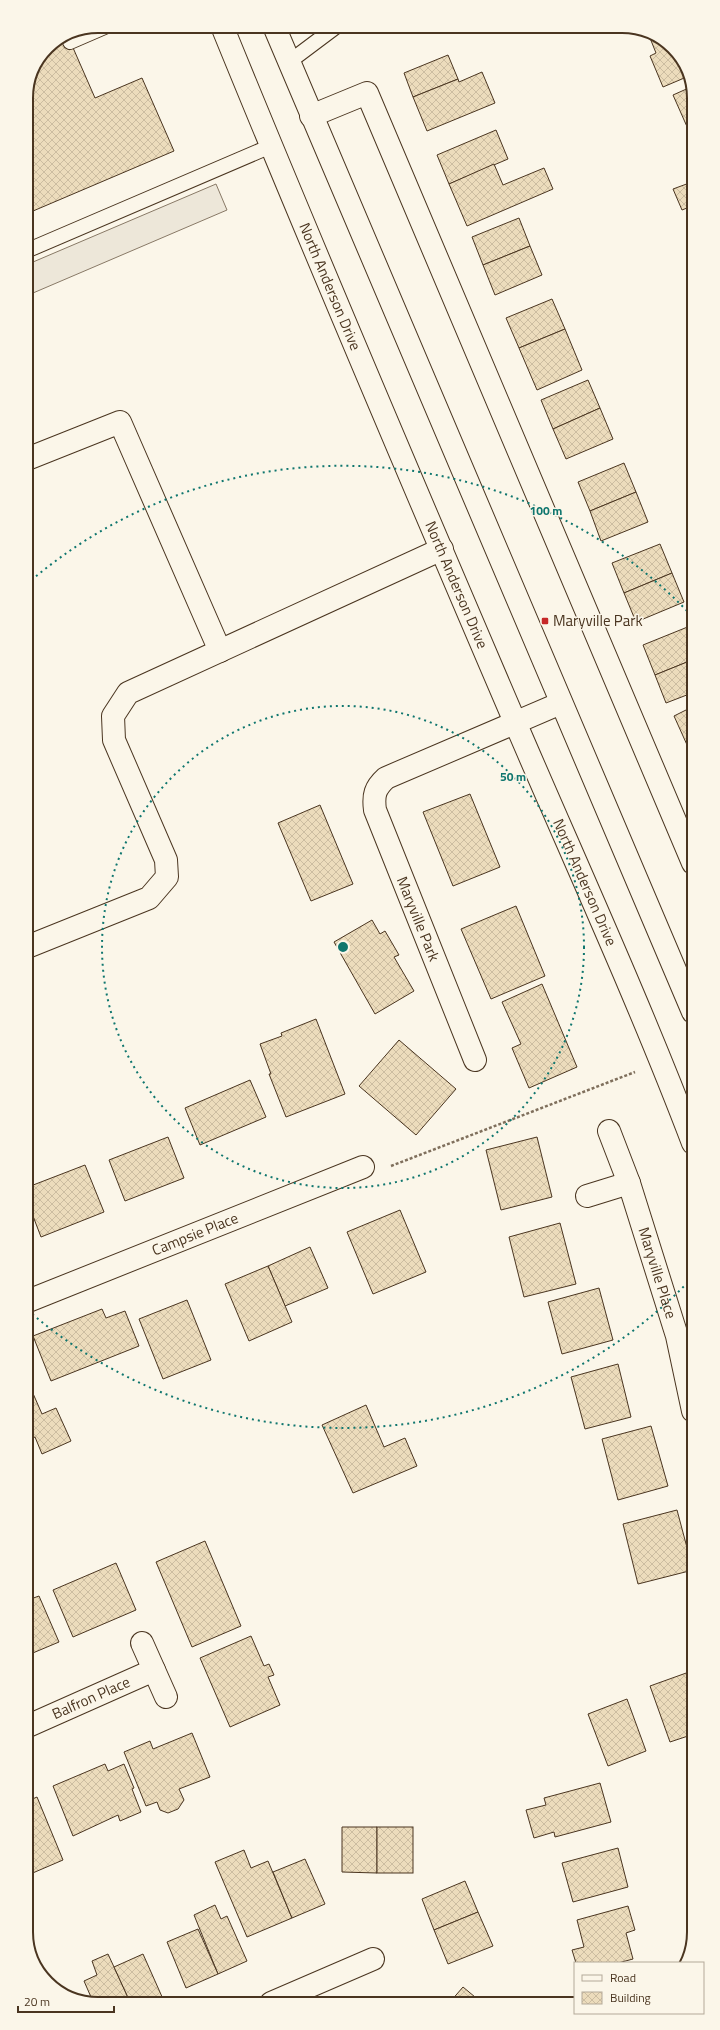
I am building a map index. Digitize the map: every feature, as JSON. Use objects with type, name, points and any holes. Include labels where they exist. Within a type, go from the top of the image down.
[{"type":"street","name":"North Anderson Drive","points":[[225,33],[514,722],[661,1062],[687,1128]]},
{"type":"street","points":[[277,33],[687,998]]},
{"type":"street","points":[[311,116],[367,93],[687,851]]},
{"type":"street","points":[[33,457],[120,422],[220,651]]},
{"type":"street","points":[[33,945],[149,898],[167,877],[166,860],[114,740],[113,716],[128,693],[442,550]]},
{"type":"street","name":"Maryville Park","points":[[476,1060],[375,810],[373,796],[377,786],[386,778],[561,703]]},
{"type":"street","name":"Maryville Place","points":[[609,1131],[629,1183],[677,1336],[687,1383]]},
{"type":"street","name":"Campsie Place","points":[[33,1299],[363,1167]]},
{"type":"street","points":[[587,1196],[629,1183]]},
{"type":"street","points":[[142,1643],[166,1697]]},
{"type":"street","name":"Balfron Place","points":[[33,1724],[154,1670]]},
{"type":"street","points":[[286,1997],[373,1959]]},
{"type":"lane","points":[[289,62],[328,33]]},
{"type":"lane","points":[[70,42],[89,34]]},
{"type":"lane","points":[[33,248],[271,146]]},
{"type":"path","points":[[363,1167],[390,1166],[661,1062]]},
{"type":"shaded area","points":[[216,184],[227,210],[33,293],[33,262]]},
{"type":"building","points":[[70,40],[95,98],[142,78],[174,151],[33,211],[33,94],[35,81],[40,69],[55,49]]},
{"type":"building","points":[[651,40],[668,52],[676,62],[684,78],[663,87],[650,56],[656,53]]},
{"type":"building","points":[[448,55],[458,79],[413,97],[404,73]]},
{"type":"building","points":[[482,72],[495,103],[427,131],[413,97],[458,79],[459,82]]},
{"type":"building","points":[[686,89],[687,127],[673,95]]},
{"type":"building","points":[[496,130],[508,159],[449,184],[437,155]]},
{"type":"building","points":[[494,164],[503,185],[544,168],[553,189],[467,226],[449,184]]},
{"type":"building","points":[[687,184],[687,208],[682,210],[673,189]]},
{"type":"building","points":[[519,218],[530,246],[483,265],[472,237]]},
{"type":"building","points":[[530,246],[542,275],[495,295],[483,265]]},
{"type":"building","points":[[552,299],[565,329],[519,348],[506,318]]},
{"type":"building","points":[[565,329],[582,370],[537,390],[519,348]]},
{"type":"building","points":[[588,380],[600,408],[553,429],[541,400]]},
{"type":"building","points":[[600,408],[613,439],[566,459],[553,429]]},
{"type":"building","points":[[624,463],[636,492],[590,511],[578,482]]},
{"type":"building","points":[[636,492],[648,522],[601,541],[590,511]]},
{"type":"building","points":[[660,544],[672,573],[624,593],[612,563]]},
{"type":"building","points":[[672,573],[684,602],[636,622],[624,593]]},
{"type":"building","points":[[687,627],[687,662],[655,675],[643,645]]},
{"type":"building","points":[[687,662],[687,695],[666,703],[655,675]]},
{"type":"building","points":[[687,710],[687,745],[674,716]]},
{"type":"building","points":[[470,794],[500,867],[453,886],[423,812]]},
{"type":"building","points":[[320,805],[353,884],[311,901],[278,823]]},
{"type":"building","points":[[516,906],[545,976],[491,999],[461,929]]},
{"type":"building","points":[[372,920],[380,934],[385,931],[399,955],[394,957],[414,991],[375,1014],[334,942]]},
{"type":"building","points":[[542,984],[577,1067],[529,1088],[512,1048],[521,1044],[502,1002]]},
{"type":"building","points":[[316,1019],[345,1094],[286,1117],[269,1074],[271,1074],[260,1044],[282,1036],[281,1033]]},
{"type":"building","points":[[399,1040],[456,1089],[416,1135],[359,1086]]},
{"type":"building","points":[[250,1080],[266,1117],[200,1145],[185,1108]]},
{"type":"building","points":[[168,1137],[184,1178],[125,1201],[109,1160]]},
{"type":"building","points":[[537,1137],[552,1197],[501,1210],[486,1150]]},
{"type":"building","points":[[85,1165],[104,1212],[41,1237],[33,1216],[33,1185]]},
{"type":"building","points":[[400,1210],[426,1272],[373,1294],[347,1232]]},
{"type":"building","points":[[560,1223],[576,1284],[524,1297],[509,1237]]},
{"type":"building","points":[[310,1247],[328,1288],[285,1306],[268,1266]]},
{"type":"building","points":[[268,1266],[292,1322],[249,1341],[225,1284]]},
{"type":"building","points":[[599,1288],[613,1340],[562,1354],[548,1302]]},
{"type":"building","points":[[187,1300],[211,1360],[163,1379],[139,1319]]},
{"type":"building","points":[[102,1309],[106,1318],[125,1311],[139,1346],[51,1381],[33,1336]]},
{"type":"building","points":[[618,1364],[631,1417],[585,1429],[571,1377]]},
{"type":"building","points":[[33,1393],[42,1414],[56,1408],[71,1441],[42,1454],[35,1437],[33,1438]]},
{"type":"building","points":[[366,1405],[384,1447],[405,1438],[417,1466],[353,1493],[322,1425]]},
{"type":"building","points":[[651,1426],[668,1486],[618,1500],[602,1439]]},
{"type":"building","points":[[677,1510],[687,1548],[687,1572],[638,1584],[623,1524]]},
{"type":"building","points":[[205,1541],[241,1626],[192,1647],[156,1562]]},
{"type":"building","points":[[116,1563],[136,1610],[73,1637],[53,1590]]},
{"type":"building","points":[[39,1596],[59,1642],[33,1653],[33,1598]]},
{"type":"building","points":[[251,1636],[264,1666],[269,1664],[274,1675],[268,1677],[280,1705],[230,1727],[200,1658]]},
{"type":"building","points":[[687,1673],[687,1736],[670,1742],[650,1686]]},
{"type":"building","points":[[627,1699],[646,1751],[608,1766],[588,1714]]},
{"type":"building","points":[[192,1733],[210,1777],[179,1789],[184,1800],[178,1809],[168,1813],[160,1810],[157,1802],[146,1806],[124,1752],[150,1741],[153,1749]]},
{"type":"building","points":[[105,1764],[108,1771],[124,1764],[134,1788],[132,1789],[141,1812],[120,1821],[118,1815],[73,1836],[53,1786]]},
{"type":"building","points":[[600,1783],[611,1822],[555,1837],[554,1832],[534,1838],[526,1810],[546,1805],[544,1798]]},
{"type":"building","points":[[37,1797],[63,1860],[33,1873],[33,1799]]},
{"type":"building","points":[[342,1827],[377,1827],[377,1873],[342,1872]]},
{"type":"building","points":[[377,1827],[413,1827],[413,1873],[377,1873]]},
{"type":"building","points":[[618,1848],[628,1887],[573,1902],[562,1863]]},
{"type":"building","points":[[244,1850],[251,1868],[268,1861],[292,1918],[247,1937],[215,1862]]},
{"type":"building","points":[[305,1859],[325,1904],[292,1918],[273,1872]]},
{"type":"building","points":[[465,1881],[478,1912],[434,1930],[422,1899]]},
{"type":"building","points":[[215,1905],[221,1919],[227,1916],[247,1961],[218,1974],[194,1915]]},
{"type":"building","points":[[628,1906],[635,1930],[626,1933],[633,1959],[622,1962],[576,1962],[572,1950],[584,1947],[577,1920]]},
{"type":"building","points":[[478,1912],[493,1946],[448,1964],[434,1930]]},
{"type":"building","points":[[198,1929],[218,1974],[186,1988],[167,1942]]},
{"type":"building","points":[[108,1954],[128,1997],[91,1997],[84,1981],[97,1975],[92,1961]]},
{"type":"building","points":[[143,1954],[162,1997],[128,1997],[114,1967]]},
{"type":"building","points":[[463,1987],[475,1997],[454,1997]]},
{"type":"place","name":"Maryville Park","points":[[545,621]]}]
